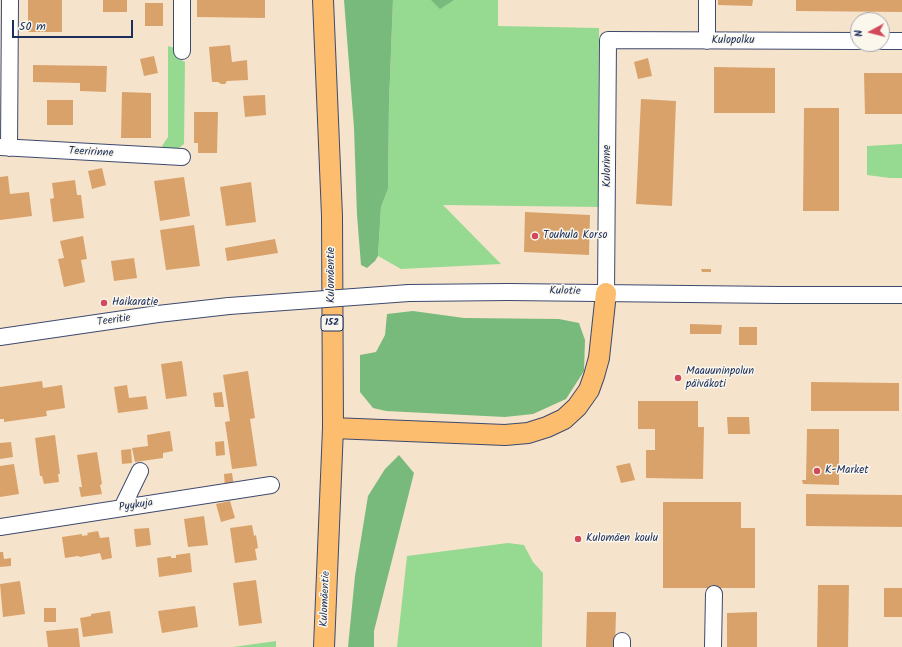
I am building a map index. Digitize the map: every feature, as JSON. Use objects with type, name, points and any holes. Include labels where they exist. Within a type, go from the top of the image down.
[{"type":"main road","name":"Kulomäentie","points":[[323,0],[332,216],[333,428],[324,647]]},
{"type":"main road","points":[[333,428],[505,435],[528,433],[547,427],[564,419],[577,407],[589,390],[594,376],[599,358],[606,293]]},
{"type":"street","points":[[5,148],[10,0]]},
{"type":"street","points":[[182,0],[182,51]]},
{"type":"street","points":[[707,0],[707,40]]},
{"type":"street","name":"Kulopolku","points":[[608,40],[850,41]]},
{"type":"street","name":"Kulorinne","points":[[606,293],[608,40]]},
{"type":"street","points":[[890,41],[902,41]]},
{"type":"street","name":"Teeririnne","points":[[5,148],[182,157]]},
{"type":"street","name":"Kulotie","points":[[229,306],[409,293],[508,292],[902,295]]},
{"type":"street","name":"Teeritie","points":[[0,337],[158,314],[229,306]]},
{"type":"street","points":[[122,508],[140,471]]},
{"type":"street","name":"Pyykuja","points":[[0,527],[271,485]]},
{"type":"street","points":[[713,647],[714,594]]},
{"type":"green space","points":[[344,0],[393,0],[389,103],[388,189],[381,207],[378,256],[367,268],[361,265],[357,215],[354,128]]},
{"type":"green space","points":[[393,0],[498,0],[498,26],[599,28],[598,207],[443,205],[501,264],[401,269],[378,256],[381,207],[388,189],[389,103]]},
{"type":"green space","points":[[431,0],[454,0],[440,9]]},
{"type":"green space","points":[[168,46],[178,49],[179,59],[185,62],[184,144],[176,150],[165,150],[162,146],[168,137]]},
{"type":"green space","points":[[902,144],[902,178],[867,175],[867,146]]},
{"type":"green space","points":[[413,311],[464,318],[559,319],[579,323],[585,340],[584,371],[566,399],[533,414],[505,417],[386,411],[373,408],[360,392],[360,355],[376,352],[385,335],[387,314]]},
{"type":"green space","points":[[399,455],[414,473],[374,631],[374,647],[348,647],[355,576],[368,496],[385,469]]},
{"type":"green space","points":[[508,543],[524,545],[533,562],[543,573],[542,647],[397,647],[407,556]]},
{"type":"green space","points":[[276,641],[276,647],[233,647]]},
{"type":"building","points":[[28,0],[62,0],[62,32],[28,32]]},
{"type":"building","points":[[103,0],[127,0],[127,12],[103,12]]},
{"type":"building","points":[[197,0],[265,0],[265,18],[197,17]]},
{"type":"building","points":[[718,0],[753,0],[752,6],[718,5]]},
{"type":"building","points":[[796,0],[902,0],[902,12],[796,11]]},
{"type":"building","points":[[145,3],[163,3],[163,26],[145,26]]},
{"type":"building","points":[[230,45],[232,62],[247,60],[248,80],[227,81],[225,84],[212,82],[209,47]]},
{"type":"building","points":[[154,56],[158,73],[144,76],[140,59]]},
{"type":"building","points":[[648,58],[652,76],[638,79],[634,62]]},
{"type":"building","points":[[33,65],[107,66],[106,92],[80,91],[80,83],[33,82]]},
{"type":"building","points":[[714,67],[775,68],[775,113],[714,113]]},
{"type":"building","points":[[864,73],[902,73],[902,114],[865,114]]},
{"type":"building","points":[[122,92],[151,93],[151,138],[121,138]]},
{"type":"building","points":[[265,95],[266,115],[245,117],[243,96]]},
{"type":"building","points":[[641,99],[676,101],[672,206],[636,204]]},
{"type":"building","points":[[47,100],[73,100],[73,125],[47,125]]},
{"type":"building","points":[[804,108],[839,108],[839,211],[803,211]]},
{"type":"building","points":[[194,112],[218,112],[217,153],[198,153],[198,143],[194,143]]},
{"type":"building","points":[[102,168],[106,185],[92,189],[88,171]]},
{"type":"building","points":[[8,176],[10,194],[29,192],[32,216],[0,220],[0,177]]},
{"type":"building","points":[[184,177],[190,216],[160,221],[154,181]]},
{"type":"building","points":[[75,180],[77,195],[81,195],[84,218],[53,222],[50,199],[54,198],[52,183]]},
{"type":"building","points":[[251,182],[256,222],[226,226],[220,187]]},
{"type":"building","points":[[525,212],[590,215],[589,255],[524,252]]},
{"type":"building","points":[[194,225],[200,266],[166,270],[160,230]]},
{"type":"building","points":[[83,236],[87,259],[81,260],[85,282],[64,287],[58,259],[64,258],[60,241]]},
{"type":"building","points":[[275,239],[278,253],[227,261],[225,248]]},
{"type":"building","points":[[134,258],[137,278],[114,281],[111,261]]},
{"type":"building","points":[[701,269],[711,269],[711,272],[702,272]]},
{"type":"building","points":[[690,324],[722,325],[721,334],[690,334]]},
{"type":"building","points":[[739,327],[757,327],[757,345],[739,345]]},
{"type":"building","points":[[182,361],[187,396],[166,399],[161,364]]},
{"type":"building","points":[[248,371],[255,418],[250,419],[257,466],[232,469],[225,422],[230,421],[223,375]]},
{"type":"building","points":[[42,381],[43,388],[62,385],[65,408],[46,411],[47,416],[4,422],[4,419],[0,419],[0,387]]},
{"type":"building","points":[[811,382],[899,383],[899,411],[811,411]]},
{"type":"building","points":[[127,385],[129,398],[146,396],[148,409],[118,413],[114,387]]},
{"type":"building","points":[[222,392],[224,407],[215,407],[213,393]]},
{"type":"building","points":[[638,401],[698,401],[698,427],[704,427],[703,479],[646,478],[646,450],[655,450],[655,429],[638,429]]},
{"type":"building","points":[[727,417],[749,417],[750,434],[728,434]]},
{"type":"building","points":[[807,429],[839,429],[839,485],[803,484],[802,480],[806,480]]},
{"type":"building","points":[[170,431],[173,451],[163,453],[163,458],[135,462],[132,448],[148,446],[147,435]]},
{"type":"building","points":[[55,435],[60,474],[58,474],[59,482],[44,484],[42,476],[40,476],[35,438]]},
{"type":"building","points":[[224,441],[225,455],[216,456],[215,442]]},
{"type":"building","points":[[11,442],[13,457],[0,459],[0,443]]},
{"type":"building","points":[[131,449],[132,463],[122,464],[121,450]]},
{"type":"building","points":[[97,452],[102,494],[81,497],[79,487],[82,487],[77,455]]},
{"type":"building","points":[[630,463],[635,480],[621,483],[616,466]]},
{"type":"building","points":[[14,464],[19,494],[0,497],[0,466]]},
{"type":"building","points":[[232,473],[234,487],[225,488],[224,474]]},
{"type":"building","points":[[806,494],[902,495],[902,527],[806,526]]},
{"type":"building","points":[[230,501],[235,518],[221,522],[216,504]]},
{"type":"building","points":[[663,502],[741,502],[741,528],[755,528],[755,588],[663,588]]},
{"type":"building","points":[[204,516],[208,545],[188,547],[184,519]]},
{"type":"building","points":[[252,525],[254,536],[256,535],[258,548],[255,549],[257,560],[235,563],[230,528]]},
{"type":"building","points":[[149,528],[151,545],[136,547],[134,529]]},
{"type":"building","points":[[98,531],[100,538],[109,537],[112,558],[102,560],[100,553],[65,558],[62,537],[82,534],[82,536],[88,535],[87,533]]},
{"type":"building","points":[[0,552],[3,552],[4,559],[11,558],[11,566],[0,567]]},
{"type":"building","points":[[190,553],[192,572],[159,577],[157,558],[171,556],[171,558],[176,558],[176,555]]},
{"type":"building","points":[[256,580],[262,623],[239,626],[233,583]]},
{"type":"building","points":[[20,581],[25,614],[3,617],[0,584]]},
{"type":"building","points":[[818,585],[849,585],[848,647],[817,647]]},
{"type":"building","points":[[884,588],[902,588],[902,617],[884,617]]},
{"type":"building","points":[[195,606],[198,627],[162,633],[158,611]]},
{"type":"building","points":[[44,608],[56,608],[56,622],[44,622]]},
{"type":"building","points":[[110,611],[113,633],[83,637],[80,618],[91,616],[91,614]]},
{"type":"building","points":[[587,612],[616,612],[615,647],[586,647]]},
{"type":"building","points":[[757,612],[757,647],[727,647],[727,613]]},
{"type":"building","points":[[78,628],[80,647],[48,647],[46,631]]},
{"type":"place","name":"Touhula Korso","points":[[535,236]]},
{"type":"place","name":"Haikaratie","points":[[104,303]]},
{"type":"place","name":"Maauuninpolun päiväkoti","points":[[678,378]]},
{"type":"place","name":"K-Market","points":[[817,471]]},
{"type":"place","name":"Kulomäen koulu","points":[[578,539]]}]
